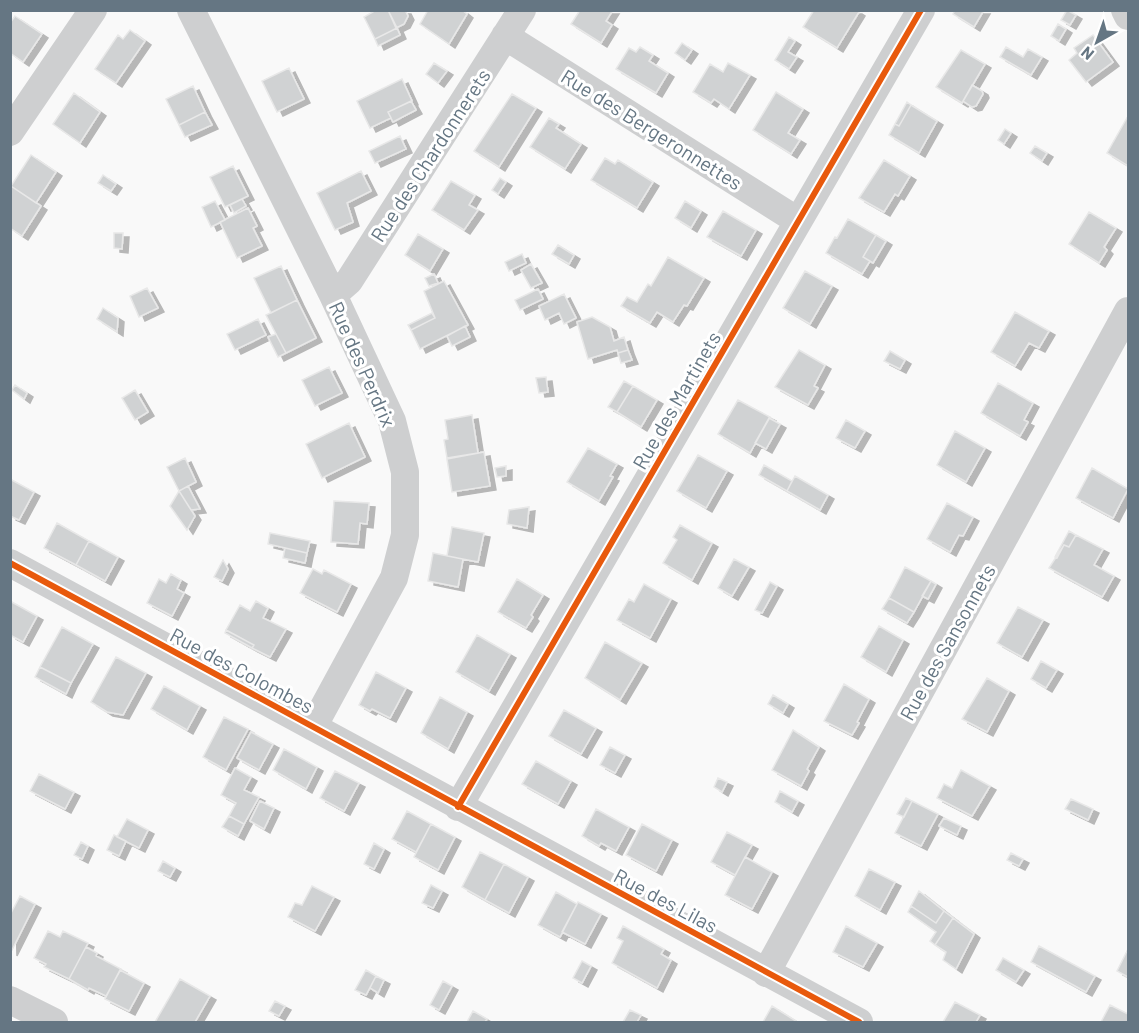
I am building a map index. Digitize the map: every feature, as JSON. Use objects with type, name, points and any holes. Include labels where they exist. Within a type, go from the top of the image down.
[{"type":"street","points":[[10,132],[93,10]]},
{"type":"street","name":"Rue des Perdrix","points":[[191,10],[333,295],[392,421],[405,472],[405,535],[394,578],[313,727]]},
{"type":"street","name":"Rue des Chardonnerets","points":[[333,295],[349,281],[522,10]]},
{"type":"street","name":"Rue des Martinets","points":[[458,807],[921,10]]},
{"type":"street","points":[[1125,10],[1128,16]]},
{"type":"street","name":"Rue des Bergeronnettes","points":[[506,36],[798,221]]},
{"type":"street","name":"Rue des Sansonnets","points":[[766,973],[1128,311]]},
{"type":"street","name":"Rue des Colombes","points":[[10,563],[458,807]]},
{"type":"street","name":"Rue des Lilas","points":[[458,807],[859,1023]]},
{"type":"street","points":[[10,1000],[54,1023]]},
{"type":"building","points":[[376,10],[388,10],[397,28],[375,39],[364,17]]},
{"type":"building","points":[[388,10],[405,10],[408,16],[404,24],[396,28]]},
{"type":"building","points":[[428,10],[462,10],[467,14],[449,44],[420,24]]},
{"type":"building","points":[[580,10],[613,10],[606,21],[612,25],[601,43],[571,24]]},
{"type":"building","points":[[814,10],[856,10],[859,12],[837,48],[803,27]]},
{"type":"building","points":[[955,10],[984,10],[974,27],[953,14]]},
{"type":"building","points":[[1067,10],[1076,15],[1070,25],[1061,20]]},
{"type":"building","points":[[15,16],[42,34],[23,62],[10,53],[10,23]]},
{"type":"building","points":[[1058,24],[1066,29],[1059,41],[1051,36]]},
{"type":"building","points":[[397,28],[400,35],[378,46],[375,39]]},
{"type":"building","points":[[130,30],[145,41],[116,83],[95,69],[118,35],[123,39]]},
{"type":"building","points":[[1093,35],[1113,62],[1086,82],[1069,60],[1077,53],[1074,48]]},
{"type":"building","points":[[789,37],[795,41],[788,52],[797,57],[789,69],[775,60]]},
{"type":"building","points":[[682,43],[692,50],[685,60],[675,53]]},
{"type":"building","points":[[640,47],[653,55],[649,61],[668,73],[656,93],[616,69],[629,48],[636,52]]},
{"type":"building","points":[[1006,47],[1023,57],[1028,49],[1042,57],[1031,75],[1000,57]]},
{"type":"building","points":[[961,50],[985,64],[962,103],[936,87]]},
{"type":"building","points":[[434,63],[447,71],[438,83],[426,74]]},
{"type":"building","points":[[728,63],[750,75],[729,109],[714,99],[711,103],[693,92],[710,64],[723,72]]},
{"type":"building","points":[[289,68],[304,99],[277,112],[262,81]]},
{"type":"building","points":[[402,79],[412,101],[388,112],[391,118],[370,128],[357,101]]},
{"type":"building","points":[[972,85],[983,94],[976,106],[972,107],[963,101]]},
{"type":"building","points":[[193,86],[205,112],[179,125],[166,99]]},
{"type":"building","points":[[776,92],[803,109],[788,133],[800,140],[791,154],[753,130]]},
{"type":"building","points":[[74,93],[100,112],[80,143],[53,124]]},
{"type":"building","points":[[512,94],[536,108],[499,167],[474,151]]},
{"type":"building","points":[[411,101],[416,110],[393,122],[388,112]]},
{"type":"building","points":[[907,102],[911,105],[899,126],[895,124]]},
{"type":"building","points":[[911,105],[937,121],[919,153],[889,135],[895,124],[899,126]]},
{"type":"building","points":[[205,112],[212,125],[185,137],[179,125]]},
{"type":"building","points":[[1128,116],[1128,166],[1107,153]]},
{"type":"building","points":[[549,118],[559,124],[556,128],[581,144],[565,169],[530,147]]},
{"type":"building","points":[[1005,129],[1011,133],[1004,144],[998,140]]},
{"type":"building","points":[[400,136],[406,149],[375,163],[369,151]]},
{"type":"building","points":[[1035,146],[1047,153],[1042,161],[1030,153]]},
{"type":"building","points":[[31,155],[56,172],[36,203],[11,186]]},
{"type":"building","points":[[605,158],[615,164],[618,160],[653,182],[637,208],[591,180]]},
{"type":"building","points":[[884,160],[910,176],[898,196],[895,194],[884,212],[859,198]]},
{"type":"building","points":[[233,166],[248,196],[225,207],[210,177]]},
{"type":"building","points":[[361,171],[371,191],[347,203],[353,222],[335,230],[317,193]]},
{"type":"building","points":[[103,175],[116,184],[111,191],[98,183]]},
{"type":"building","points":[[500,178],[506,182],[498,194],[492,190]]},
{"type":"building","points":[[451,181],[475,195],[469,205],[478,210],[464,230],[432,210]]},
{"type":"building","points":[[11,186],[41,206],[22,236],[10,228]]},
{"type":"building","points":[[242,199],[246,206],[234,213],[230,205]]},
{"type":"building","points":[[215,201],[225,220],[211,227],[202,207]]},
{"type":"building","points":[[685,201],[701,211],[691,228],[675,218]]},
{"type":"building","points":[[248,208],[257,226],[253,228],[262,246],[237,258],[220,222]]},
{"type":"building","points":[[723,211],[756,230],[741,256],[707,237]]},
{"type":"building","points":[[1089,212],[1116,228],[1104,247],[1107,250],[1099,263],[1069,244]]},
{"type":"building","points":[[848,219],[876,235],[863,257],[870,261],[862,274],[826,253]]},
{"type":"building","points":[[114,233],[123,233],[122,249],[114,248]]},
{"type":"building","points":[[418,234],[443,249],[430,271],[405,255]]},
{"type":"building","points":[[876,235],[886,241],[873,263],[863,257]]},
{"type":"building","points":[[558,245],[574,255],[569,264],[552,254]]},
{"type":"building","points":[[522,254],[526,263],[509,271],[505,262]]},
{"type":"building","points":[[668,257],[704,278],[687,306],[684,305],[673,322],[657,312],[650,323],[621,306],[627,297],[637,302],[648,284],[651,286]]},
{"type":"building","points":[[531,264],[542,283],[531,288],[521,270]]},
{"type":"building","points":[[281,266],[297,300],[271,313],[254,278]]},
{"type":"building","points":[[805,271],[832,286],[810,324],[783,308]]},
{"type":"building","points":[[434,274],[438,283],[429,286],[425,278]]},
{"type":"building","points":[[444,281],[468,325],[420,349],[411,330],[435,318],[424,291]]},
{"type":"building","points":[[147,288],[158,308],[139,317],[130,296]]},
{"type":"building","points":[[538,289],[543,299],[520,310],[515,300]]},
{"type":"building","points":[[564,294],[576,318],[564,324],[559,313],[545,320],[539,306]]},
{"type":"building","points":[[297,300],[316,338],[286,353],[266,315]]},
{"type":"building","points":[[103,308],[118,318],[117,332],[97,319]]},
{"type":"building","points":[[1015,312],[1049,331],[1039,348],[1029,343],[1015,366],[991,352]]},
{"type":"building","points":[[432,313],[435,318],[411,330],[408,325]]},
{"type":"building","points":[[592,317],[610,327],[614,341],[624,337],[628,350],[618,353],[617,350],[588,359],[577,322]]},
{"type":"building","points":[[258,319],[266,335],[235,350],[227,334]]},
{"type":"building","points":[[465,326],[470,337],[452,346],[447,336]]},
{"type":"building","points":[[276,334],[286,353],[278,357],[268,337]]},
{"type":"building","points":[[628,350],[632,360],[621,363],[618,353]]},
{"type":"building","points":[[799,350],[825,365],[814,386],[818,388],[808,405],[775,387]]},
{"type":"building","points":[[890,351],[905,360],[900,369],[884,361]]},
{"type":"building","points":[[329,367],[342,393],[315,406],[302,380]]},
{"type":"building","points":[[546,377],[548,392],[539,393],[536,378]]},
{"type":"building","points":[[624,381],[633,386],[617,412],[608,407]]},
{"type":"building","points":[[998,383],[1033,403],[1024,420],[1028,422],[1020,436],[981,413]]},
{"type":"building","points":[[15,385],[27,393],[24,399],[12,390]]},
{"type":"building","points":[[633,386],[657,400],[641,427],[617,412]]},
{"type":"building","points":[[135,390],[148,412],[135,420],[122,398]]},
{"type":"building","points":[[738,400],[770,417],[750,453],[718,434]]},
{"type":"building","points":[[472,415],[478,453],[447,458],[444,440],[448,439],[445,420]]},
{"type":"building","points":[[769,418],[780,424],[766,449],[755,443]]},
{"type":"building","points":[[846,420],[865,431],[855,448],[836,438]]},
{"type":"building","points":[[349,423],[365,457],[322,478],[306,444]]},
{"type":"building","points":[[955,431],[985,448],[966,482],[937,465]]},
{"type":"building","points":[[588,448],[617,464],[610,476],[613,477],[599,501],[567,482]]},
{"type":"building","points":[[484,452],[490,486],[452,492],[447,459]]},
{"type":"building","points":[[698,455],[727,471],[706,508],[677,491]]},
{"type":"building","points":[[185,458],[196,482],[179,491],[167,467]]},
{"type":"building","points":[[764,465],[792,481],[787,491],[759,475]]},
{"type":"building","points":[[506,466],[506,476],[497,477],[495,468]]},
{"type":"building","points":[[1092,468],[1128,489],[1113,518],[1076,498]]},
{"type":"building","points":[[795,476],[828,495],[820,510],[787,491]]},
{"type":"building","points":[[10,479],[34,492],[19,520],[10,516]]},
{"type":"building","points":[[188,486],[200,509],[191,510],[179,491]]},
{"type":"building","points":[[179,491],[195,516],[187,530],[170,506]]},
{"type":"building","points":[[334,501],[369,503],[367,524],[360,523],[358,544],[331,542]]},
{"type":"building","points":[[947,503],[973,517],[963,536],[959,535],[950,552],[927,539]]},
{"type":"building","points":[[529,507],[527,528],[507,524],[509,510]]},
{"type":"building","points":[[57,523],[89,541],[76,565],[44,548]]},
{"type":"building","points":[[680,525],[712,543],[692,580],[663,563],[677,540],[673,537]]},
{"type":"building","points":[[452,527],[484,533],[478,562],[447,556]]},
{"type":"building","points":[[1069,531],[1076,535],[1069,547],[1064,545],[1057,558],[1055,557]]},
{"type":"building","points":[[270,533],[310,541],[307,553],[268,544]]},
{"type":"building","points":[[1076,535],[1103,549],[1094,565],[1114,576],[1102,597],[1049,568],[1064,545],[1069,547]]},
{"type":"building","points":[[89,541],[118,557],[105,581],[76,565]]},
{"type":"building","points":[[285,548],[307,553],[305,563],[283,558]]},
{"type":"building","points":[[433,553],[463,559],[458,587],[428,581]]},
{"type":"building","points":[[734,559],[749,567],[732,596],[718,588]]},
{"type":"building","points":[[223,560],[228,569],[222,581],[214,577]]},
{"type":"building","points":[[905,567],[931,581],[914,612],[889,598]]},
{"type":"building","points":[[313,569],[322,574],[324,570],[351,584],[337,612],[300,593]]},
{"type":"building","points":[[171,574],[181,580],[177,589],[184,593],[172,616],[147,603],[159,579],[166,583]]},
{"type":"building","points":[[517,579],[543,595],[526,628],[498,612]]},
{"type":"building","points":[[931,581],[936,584],[928,599],[922,596]]},
{"type":"building","points":[[770,582],[777,586],[762,613],[755,610]]},
{"type":"building","points":[[644,584],[671,599],[650,638],[617,620],[629,599],[634,602]]},
{"type":"building","points":[[889,598],[914,612],[907,623],[882,609]]},
{"type":"building","points":[[10,601],[37,616],[23,642],[10,635]]},
{"type":"building","points":[[256,601],[268,608],[263,618],[286,629],[270,657],[252,648],[254,645],[226,630],[240,605],[250,611]]},
{"type":"building","points":[[1018,607],[1043,620],[1022,657],[997,643]]},
{"type":"building","points":[[879,626],[903,640],[886,672],[861,657]]},
{"type":"building","points":[[62,627],[93,644],[71,683],[40,667]]},
{"type":"building","points":[[226,630],[254,645],[252,648],[225,633]]},
{"type":"building","points":[[477,635],[510,654],[489,691],[456,672]]},
{"type":"building","points":[[605,642],[642,663],[620,700],[585,678]]},
{"type":"building","points":[[116,657],[146,673],[123,715],[107,712],[91,702]]},
{"type":"building","points":[[1041,661],[1057,670],[1046,688],[1031,679]]},
{"type":"building","points":[[40,667],[71,683],[66,694],[35,677]]},
{"type":"building","points":[[376,672],[406,688],[390,718],[359,705]]},
{"type":"building","points":[[987,678],[1009,691],[987,732],[962,719]]},
{"type":"building","points":[[844,684],[869,699],[852,735],[824,721]]},
{"type":"building","points":[[164,686],[200,706],[187,730],[151,709]]},
{"type":"building","points":[[773,695],[788,704],[783,713],[768,704]]},
{"type":"building","points":[[440,697],[467,712],[448,749],[421,733]]},
{"type":"building","points":[[564,710],[596,728],[581,754],[549,736]]},
{"type":"building","points":[[224,717],[248,729],[226,770],[203,757]]},
{"type":"building","points":[[793,730],[819,747],[801,786],[772,770]]},
{"type":"building","points":[[251,732],[273,744],[259,770],[237,758]]},
{"type":"building","points":[[610,747],[625,755],[615,773],[600,765]]},
{"type":"building","points":[[284,749],[317,767],[306,789],[273,770]]},
{"type":"building","points":[[536,761],[571,781],[558,804],[522,784]]},
{"type":"building","points":[[235,768],[251,777],[244,790],[259,797],[244,824],[229,816],[236,803],[221,795]]},
{"type":"building","points":[[961,770],[990,786],[972,816],[937,798],[944,784],[952,788]]},
{"type":"building","points":[[335,771],[359,783],[344,811],[320,798]]},
{"type":"building","points":[[39,774],[74,792],[65,809],[30,791]]},
{"type":"building","points":[[718,778],[727,782],[722,792],[714,787]]},
{"type":"building","points":[[780,791],[798,801],[792,812],[775,802]]},
{"type":"building","points":[[906,798],[912,801],[904,817],[897,814]]},
{"type":"building","points":[[1071,799],[1093,809],[1088,820],[1065,809]]},
{"type":"building","points":[[260,801],[274,808],[264,829],[250,821]]},
{"type":"building","points":[[912,801],[938,814],[921,846],[895,833]]},
{"type":"building","points":[[596,809],[629,827],[616,851],[601,843],[599,846],[582,836]]},
{"type":"building","points":[[407,811],[431,824],[416,852],[392,839]]},
{"type":"building","points":[[229,816],[244,824],[238,836],[222,827]]},
{"type":"building","points":[[944,818],[961,826],[957,835],[939,826]]},
{"type":"building","points":[[127,819],[148,830],[139,848],[117,837]]},
{"type":"building","points":[[431,824],[455,837],[438,870],[414,857]]},
{"type":"building","points":[[642,824],[672,840],[656,871],[626,855]]},
{"type":"building","points":[[727,832],[752,845],[735,875],[711,862]]},
{"type":"building","points":[[114,835],[126,841],[119,856],[107,850]]},
{"type":"building","points":[[81,842],[88,846],[82,859],[74,855]]},
{"type":"building","points":[[374,843],[384,849],[374,869],[364,864]]},
{"type":"building","points":[[480,852],[504,864],[485,900],[462,887]]},
{"type":"building","points":[[1011,853],[1023,859],[1019,866],[1007,860]]},
{"type":"building","points":[[745,857],[772,872],[752,909],[725,895]]},
{"type":"building","points":[[163,861],[175,868],[170,877],[158,871]]},
{"type":"building","points":[[504,864],[528,877],[509,913],[485,900]]},
{"type":"building","points":[[869,869],[895,882],[880,910],[855,896]]},
{"type":"building","points":[[431,885],[442,891],[433,908],[422,903]]},
{"type":"building","points":[[312,886],[334,897],[315,931],[288,917],[295,903],[302,905]]},
{"type":"building","points":[[919,891],[944,911],[936,923],[911,906]]},
{"type":"building","points":[[556,892],[577,904],[560,937],[538,925]]},
{"type":"building","points":[[20,896],[35,904],[11,952],[10,915]]},
{"type":"building","points":[[578,902],[601,914],[585,944],[562,932]]},
{"type":"building","points":[[911,906],[936,923],[944,911],[953,918],[935,945],[930,941],[936,932],[908,912]]},
{"type":"building","points":[[953,918],[974,934],[956,969],[943,960],[946,952],[935,945]]},
{"type":"building","points":[[623,926],[664,949],[661,954],[671,960],[657,988],[612,963],[623,941],[617,938]]},
{"type":"building","points":[[846,926],[877,943],[863,967],[833,952]]},
{"type":"building","points":[[48,931],[60,937],[63,931],[88,943],[69,979],[44,967],[46,964],[34,958]]},
{"type":"building","points":[[1039,946],[1095,976],[1086,992],[1031,962]]},
{"type":"building","points":[[86,947],[97,953],[96,956],[121,969],[106,996],[89,988],[88,990],[69,979]]},
{"type":"building","points":[[1128,949],[1128,977],[1117,971]]},
{"type":"building","points":[[1003,958],[1024,970],[1016,982],[996,970]]},
{"type":"building","points":[[582,961],[591,966],[582,983],[573,978]]},
{"type":"building","points":[[120,970],[144,983],[129,1011],[105,999]]},
{"type":"building","points":[[366,970],[376,976],[366,995],[355,990]]},
{"type":"building","points":[[376,976],[384,980],[378,993],[370,988]]},
{"type":"building","points":[[180,979],[210,996],[195,1022],[155,1022]]},
{"type":"building","points":[[443,981],[452,986],[439,1010],[430,1005]]},
{"type":"building","points":[[275,1001],[285,1006],[279,1016],[269,1011]]},
{"type":"building","points":[[955,1002],[980,1015],[976,1022],[943,1022]]},
{"type":"building","points":[[1110,1005],[1128,1014],[1128,1022],[1101,1022]]},
{"type":"building","points":[[772,1006],[796,1021],[763,1022]]},
{"type":"building","points":[[630,1010],[641,1015],[637,1022],[623,1022]]},
{"type":"building","points":[[473,1011],[487,1019],[485,1022],[467,1022]]},
{"type":"cycle path","points":[[458,807],[921,10]]},
{"type":"cycle path","points":[[10,563],[859,1022]]}]
